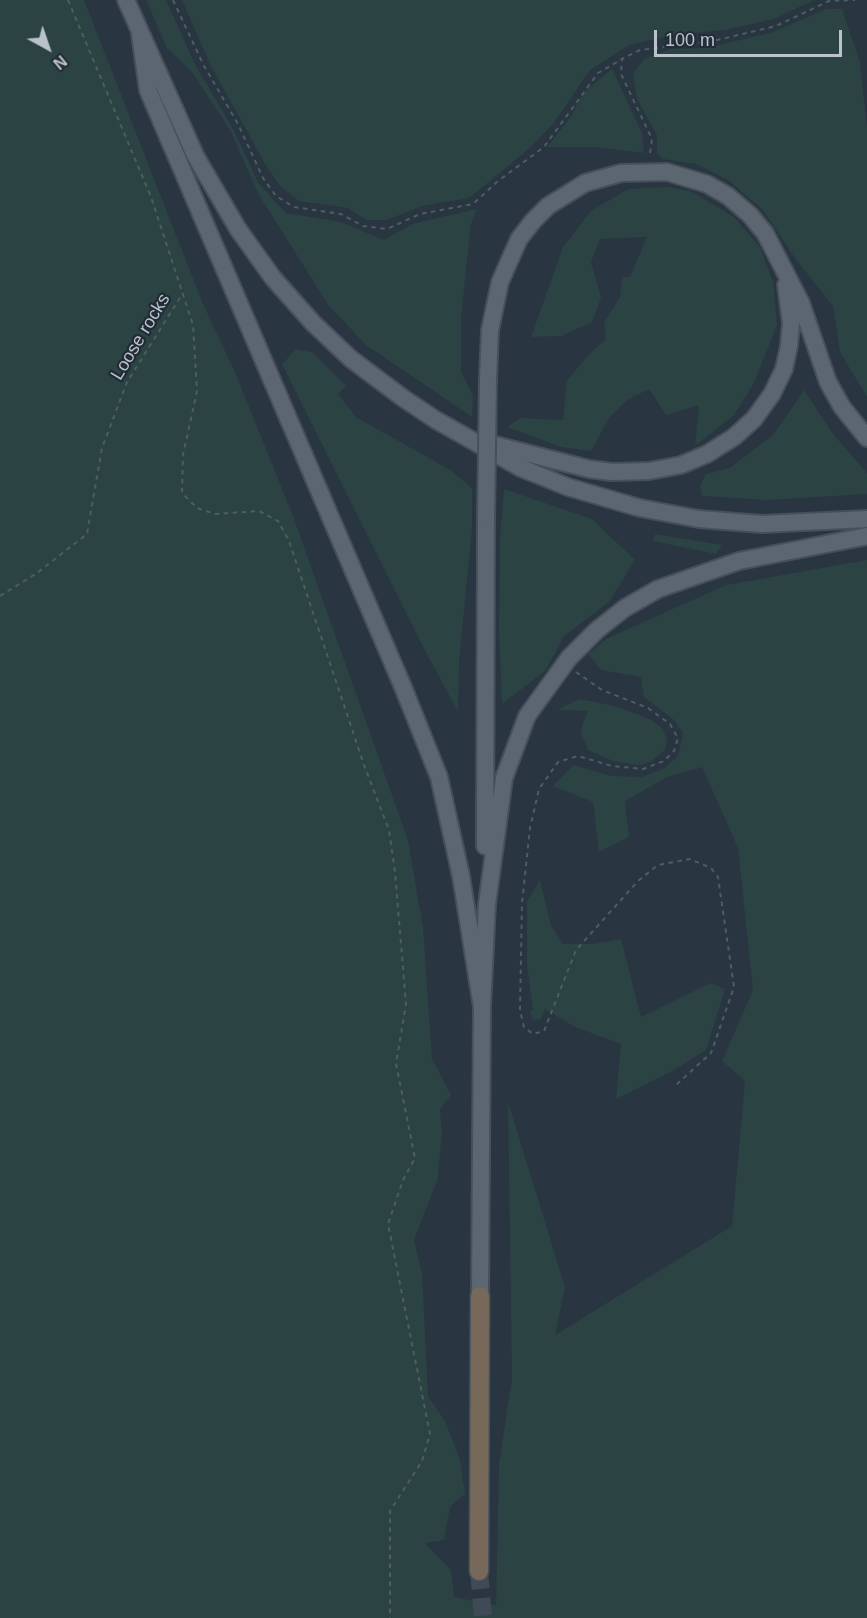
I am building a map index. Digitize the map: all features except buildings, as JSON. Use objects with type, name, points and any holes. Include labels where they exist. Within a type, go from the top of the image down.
[{"type":"highway","points":[[480,1296],[480,1571]]},
{"type":"main road","points":[[126,0],[177,119],[212,188],[237,230],[291,299],[351,358],[411,403],[462,436],[520,468],[568,488],[640,508],[699,519],[762,524],[867,519]]},
{"type":"main road","points":[[140,34],[143,64],[152,100],[394,665],[439,777],[459,866],[482,1007]]},
{"type":"main road","points":[[487,904],[485,837],[488,379],[494,305],[507,261],[533,221],[548,206],[585,183],[621,172],[651,171],[687,177],[707,184],[728,196],[750,215],[765,233],[801,303],[828,382],[842,407],[867,438]]},
{"type":"main road","points":[[462,436],[526,455],[612,472],[649,471],[681,465],[707,454],[734,437],[754,419],[772,394],[783,369],[789,346],[791,323],[784,269]]},
{"type":"main road","points":[[480,1296],[482,1007],[487,904],[498,813],[515,743],[527,716],[564,663],[606,623],[658,589],[739,561],[867,536]]},
{"type":"path","points":[[68,0],[151,197],[193,325],[197,390],[183,455],[182,493],[197,508],[215,514],[259,511],[278,521],[289,542],[360,754],[389,830],[395,872],[406,1004],[396,1064],[415,1158],[403,1180],[388,1224],[430,1434],[422,1461],[390,1511],[390,1618]]},
{"type":"path","points":[[173,0],[203,64],[237,124],[263,178],[276,196],[294,207],[341,214],[363,226],[387,229],[420,214],[473,204],[498,181],[544,147],[598,73],[640,50],[713,41],[776,26],[829,1],[855,0]]},
{"type":"path","points":[[622,59],[621,74],[652,138],[650,153]]},
{"type":"path","name":"Loose rocks","points":[[0,596],[37,573],[87,534],[102,448],[127,382],[183,293]]},
{"type":"path","points":[[564,663],[602,690],[648,708],[670,724],[678,738],[674,751],[664,761],[644,768],[612,766],[578,756],[558,762],[539,789],[530,828],[522,903],[519,1010],[524,1027],[533,1034],[543,1031],[576,950],[638,881],[658,865],[690,859],[711,868],[718,877],[734,987],[711,1053],[676,1085]]},
{"type":"green space","points":[[0,0],[84,0],[203,304],[235,372],[293,516],[408,840],[423,928],[432,1059],[451,1095],[440,1109],[442,1134],[437,1181],[414,1240],[422,1273],[428,1396],[445,1421],[460,1460],[465,1494],[450,1507],[444,1540],[425,1543],[451,1570],[454,1597],[496,1605],[499,1464],[512,1379],[508,1102],[565,1287],[555,1335],[732,1226],[745,1081],[722,1061],[753,990],[738,848],[702,767],[667,777],[625,801],[629,837],[599,852],[593,802],[553,786],[573,765],[612,776],[642,777],[663,769],[678,756],[683,733],[673,719],[644,697],[641,677],[601,670],[588,654],[606,639],[726,585],[867,560],[867,1618],[0,1618]]},
{"type":"green space","points":[[146,0],[166,0],[195,64],[233,129],[259,184],[286,213],[341,222],[384,240],[412,224],[477,209],[471,224],[461,317],[461,372],[473,395],[472,417],[366,345],[329,306],[259,195],[230,130],[191,71],[167,48]]},
{"type":"green space","points":[[182,0],[814,0],[774,19],[725,30],[672,35],[629,45],[590,70],[553,124],[530,148],[469,198],[422,206],[387,220],[366,220],[348,208],[299,201],[281,187],[265,164],[210,64]]},
{"type":"green space","points":[[826,9],[842,9],[860,62],[867,128],[867,397],[840,352],[833,306],[797,261],[763,210],[728,180],[696,164],[663,159],[657,153],[657,135],[637,99],[633,74],[644,59],[670,49],[707,48],[773,32]]},
{"type":"green space","points":[[612,69],[642,133],[644,153],[597,147],[547,147],[570,118],[583,93]]},
{"type":"green space","points":[[667,187],[691,191],[734,217],[760,247],[773,282],[777,325],[754,383],[734,415],[695,446],[699,405],[666,415],[649,389],[627,400],[609,418],[591,451],[561,447],[507,427],[520,418],[563,420],[567,381],[588,355],[606,339],[604,323],[620,297],[622,277],[630,277],[647,237],[600,239],[591,262],[601,298],[592,322],[561,336],[531,337],[563,247],[591,211],[628,189]]},
{"type":"green space","points":[[296,349],[312,352],[346,386],[338,394],[356,417],[452,471],[472,488],[472,529],[459,662],[458,712],[421,643],[282,364]]},
{"type":"green space","points":[[804,390],[833,434],[867,473],[867,494],[766,500],[702,496],[700,485],[706,474],[730,468],[774,434]]},
{"type":"green space","points":[[504,489],[592,519],[635,560],[609,602],[564,636],[545,671],[502,704],[499,632],[500,538]]},
{"type":"green space","points":[[655,534],[722,545],[716,554],[653,541]]},
{"type":"green space","points":[[579,699],[615,706],[650,719],[663,729],[667,740],[665,750],[651,762],[638,765],[613,761],[588,750],[580,731],[588,711],[557,710]]},
{"type":"green space","points":[[540,880],[551,925],[563,944],[592,944],[621,939],[641,1017],[711,983],[725,989],[706,1050],[674,1070],[616,1099],[621,1044],[575,1027],[545,1009],[541,1019],[533,1020],[530,1012],[533,1009],[527,965],[527,901]]},
{"type":"tunnel","points":[[479,1571],[483,1618]]}]
